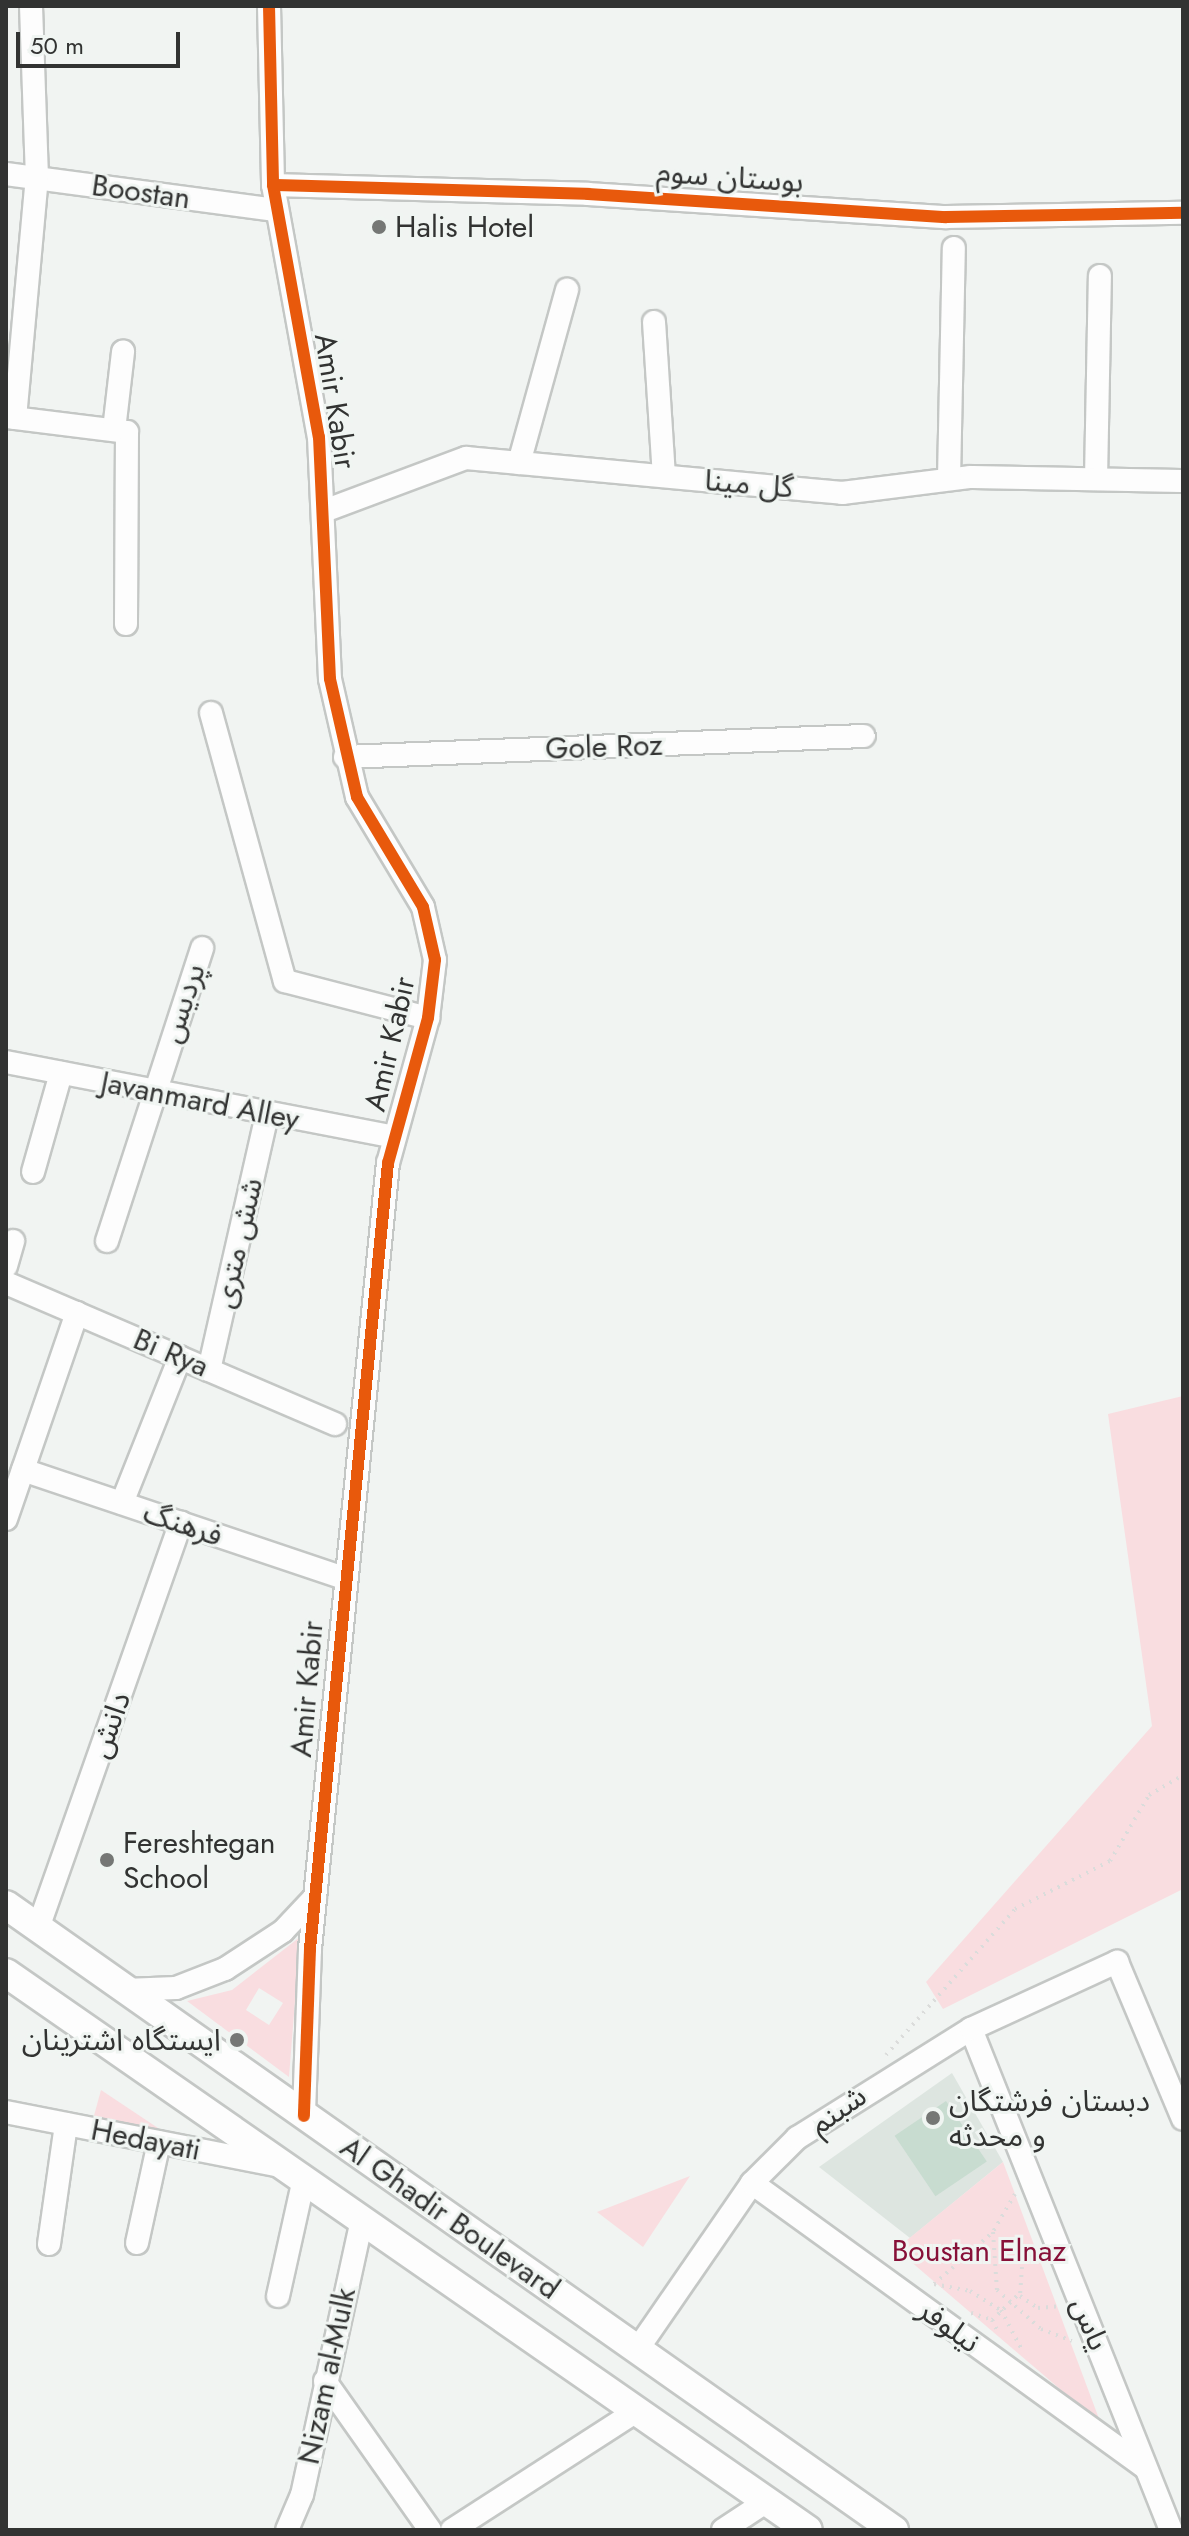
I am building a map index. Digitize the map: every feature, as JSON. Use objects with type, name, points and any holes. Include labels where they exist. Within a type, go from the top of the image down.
[{"type":"main road","name":"Al Ghadir Boulevard","points":[[6,1905],[894,2530]]},
{"type":"main road","name":"Al Ghadir Boulevard","points":[[6,1973],[808,2530]]},
{"type":"street","points":[[31,6],[37,178],[10,418],[121,431]]},
{"type":"street","name":"Amir Kabir","points":[[269,6],[273,185],[319,437],[330,679],[345,757],[371,826],[426,917],[435,960],[428,1018],[394,1137],[344,1578],[315,1897],[304,2116]]},
{"type":"street","name":"Boostan","points":[[6,174],[276,210]]},
{"type":"street","name":"بوستان سوم","points":[[273,185],[588,194],[946,217],[1183,213]]},
{"type":"street","points":[[949,479],[954,248]]},
{"type":"street","points":[[1096,479],[1100,276]]},
{"type":"street","points":[[519,463],[567,290]]},
{"type":"street","points":[[654,322],[664,476]]},
{"type":"street","points":[[123,352],[121,431],[126,624]]},
{"type":"street","name":"گل مینا","points":[[324,511],[466,458],[842,493],[949,479],[1183,481]]},
{"type":"street","points":[[211,713],[285,981],[428,1018]]},
{"type":"street","name":"Gole Roz","points":[[345,757],[864,736]]},
{"type":"street","name":"پردیس","points":[[107,1241],[152,1092],[202,948]]},
{"type":"street","name":"Javanmard Alley","points":[[6,1062],[267,1115],[394,1137]]},
{"type":"street","points":[[33,1172],[61,1073]]},
{"type":"street","name":"شش متری","points":[[209,1370],[267,1115]]},
{"type":"street","points":[[6,1266],[13,1241]]},
{"type":"street","name":"Bi Rya","points":[[6,1283],[335,1424]]},
{"type":"street","points":[[6,1519],[77,1313]]},
{"type":"street","points":[[122,1503],[180,1357]]},
{"type":"street","name":"فرهنگ","points":[[23,1470],[344,1578]]},
{"type":"street","name":"دانش","points":[[38,1928],[181,1523]]},
{"type":"street","points":[[125,1990],[176,1988],[225,1969],[283,1931],[315,1897]]},
{"type":"street","name":"شبنم","points":[[637,2350],[752,2183],[846,2103],[971,2029],[1117,1962],[1183,2119]]},
{"type":"street","name":"یاس","points":[[971,2029],[1171,2530]]},
{"type":"street","name":"Hedayati","points":[[6,2112],[295,2173]]},
{"type":"street","points":[[49,2244],[66,2124]]},
{"type":"street","points":[[137,2243],[159,2142]]},
{"type":"street","points":[[278,2296],[295,2173]]},
{"type":"street","name":"نیلوفر","points":[[752,2183],[1146,2468]]},
{"type":"street","name":"Nizam al-Mulk","points":[[287,2530],[362,2220]]},
{"type":"street","points":[[325,2381],[430,2530]]},
{"type":"street","points":[[452,2530],[637,2411]]},
{"type":"street","points":[[723,2530],[767,2501]]},
{"type":"path","points":[[884,2058],[1015,1909],[1110,1861],[1149,1795],[1183,1775]]},
{"type":"path","points":[[914,2301],[993,2232],[1029,2171]]},
{"type":"path","points":[[993,2232],[997,2290],[1008,2304],[1041,2329],[1098,2345]]},
{"type":"path","points":[[992,2320],[1019,2294],[1022,2267],[1053,2233]]},
{"type":"path","points":[[934,2284],[970,2291],[1001,2310],[1038,2389]]},
{"type":"path","points":[[1019,2294],[1038,2308],[1081,2301]]},
{"type":"shaded area","name":"دبستان فرشتگان و محدثه","points":[[952,2073],[1003,2162],[910,2238],[819,2167]]},
{"type":"green space","points":[[1183,1396],[1183,1889],[943,2009],[926,1982],[1152,1726],[1108,1414]]},
{"type":"green space","points":[[300,1937],[289,2077],[187,2001],[232,1990]],"holes":[[[259,1988],[283,2003],[269,2025],[246,2010]]]},
{"type":"green space","points":[[101,2090],[158,2128],[154,2134],[92,2123]]},
{"type":"green space","name":"Boustan Elnaz","points":[[1003,2162],[1101,2424],[896,2249]]},
{"type":"green space","points":[[690,2176],[643,2247],[597,2212]]},
{"type":"building","points":[[946,2101],[987,2162],[935,2196],[895,2136]]},
{"type":"cycle path","points":[[269,6],[273,185],[319,437],[330,679],[357,797],[423,907],[435,960],[428,1018],[388,1163],[310,1949],[304,2116]]},
{"type":"cycle path","points":[[273,185],[588,194],[946,217],[1183,213]]},
{"type":"place","name":"Halis Hotel","points":[[379,227]]},
{"type":"place","name":"Fereshtegan School","points":[[107,1860]]},
{"type":"place","name":"ایستگاه اشترینان","points":[[237,2040]]},
{"type":"place","name":"دبستان فرشتگان و محدثه","points":[[933,2118]]}]
